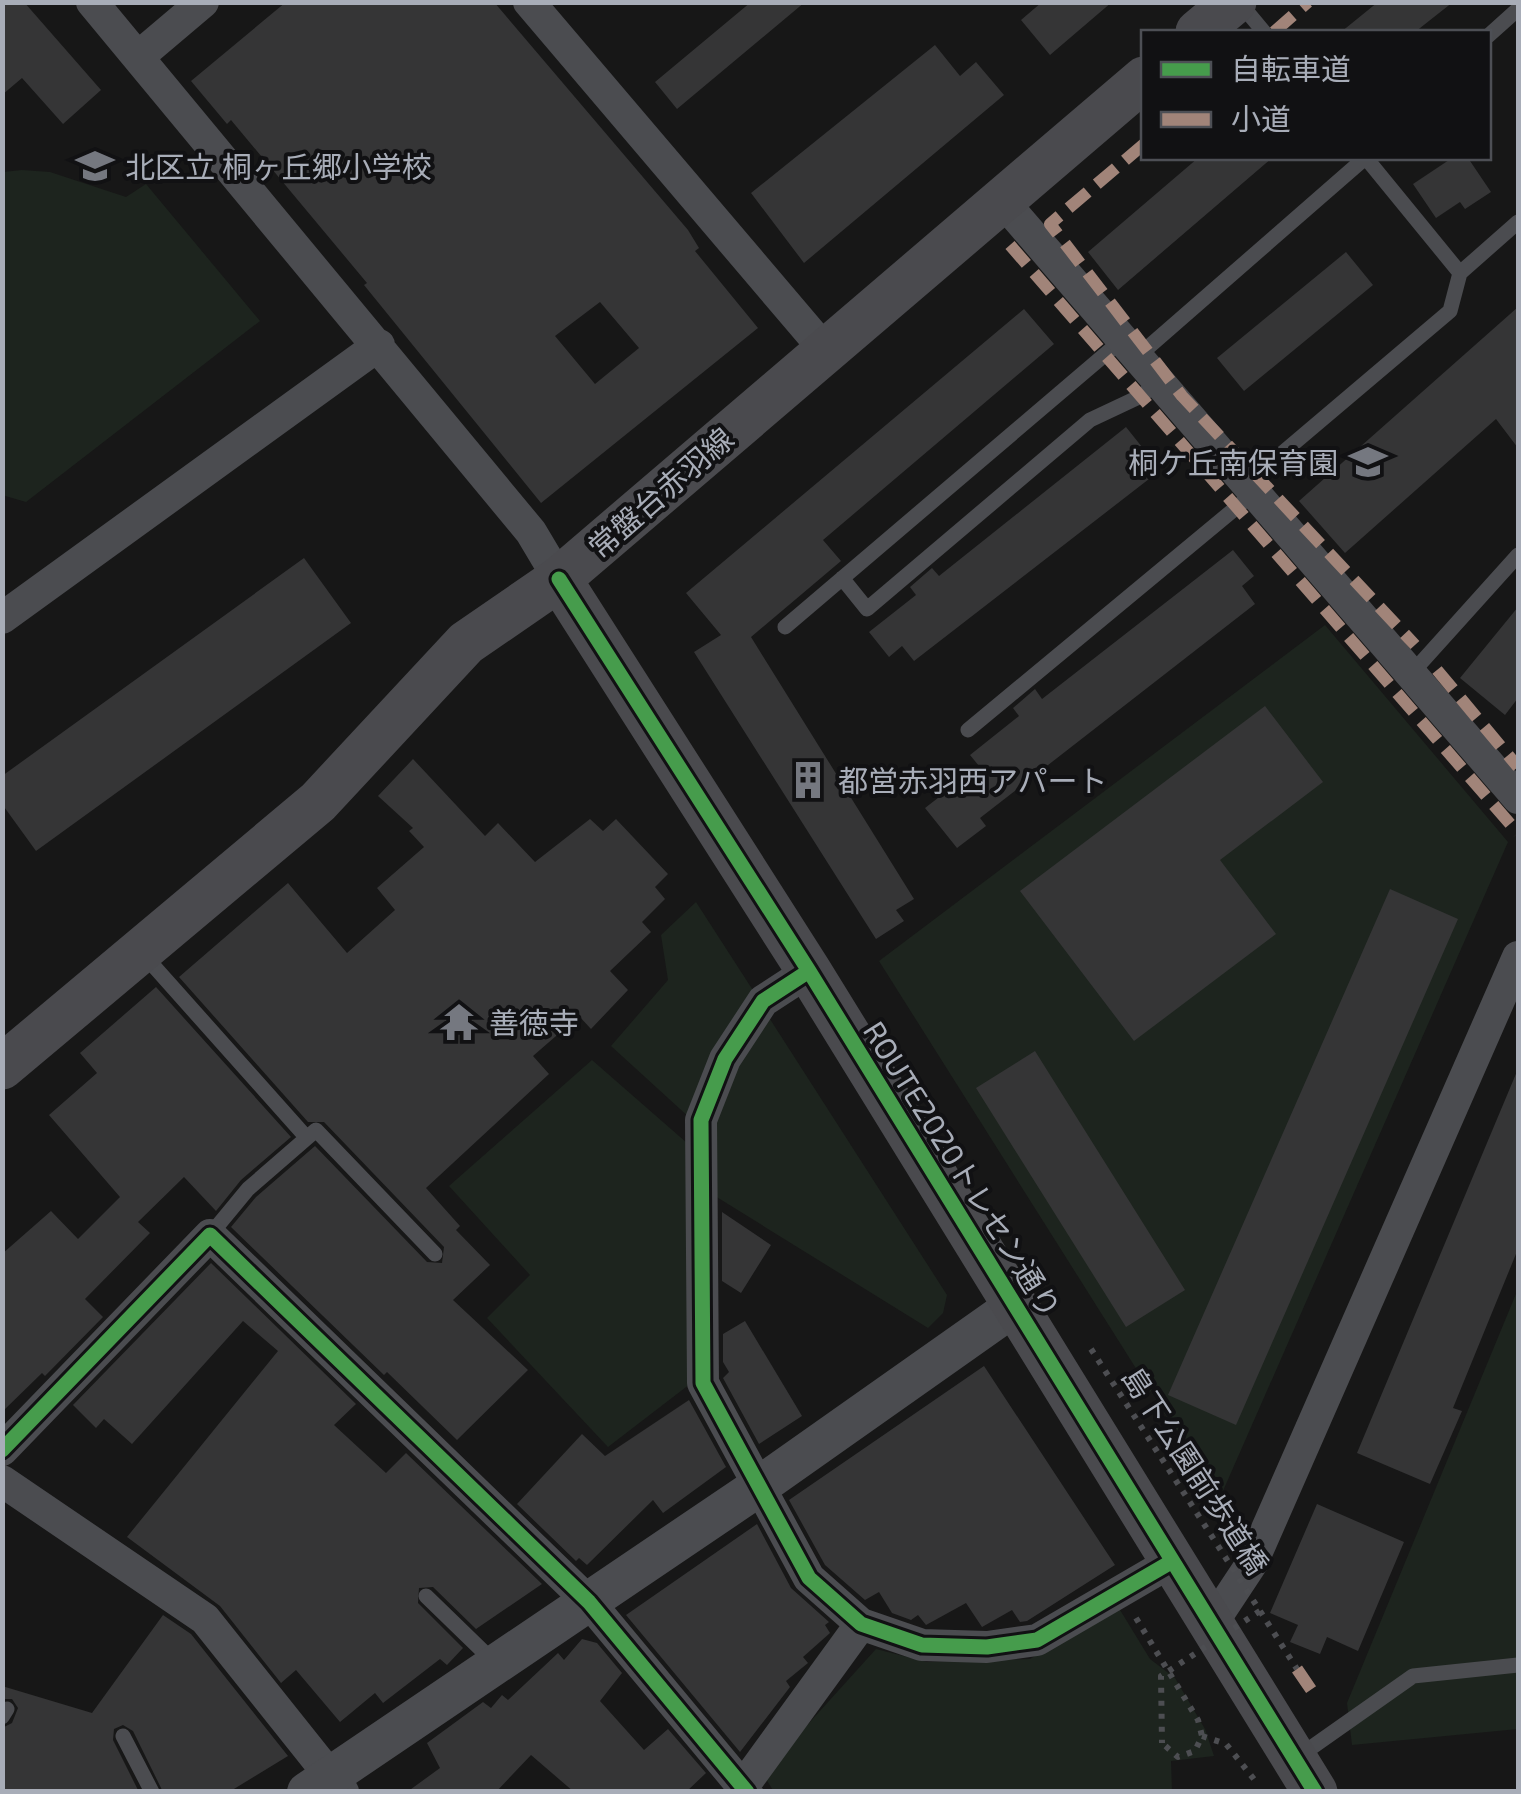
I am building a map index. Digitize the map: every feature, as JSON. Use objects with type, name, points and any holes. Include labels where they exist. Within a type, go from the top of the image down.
[{"type":"main road","points":[[1201,30],[1236,2]]},
{"type":"main road","name":"常盤台赤羽線","points":[[2,1067],[318,802],[466,643],[560,579],[1141,82]]},
{"type":"main road","name":"ROUTE2020トレセン通り","points":[[560,579],[809,971],[1305,1775]]},
{"type":"street","points":[[92,2],[531,532],[560,579]]},
{"type":"street","points":[[138,57],[204,2]]},
{"type":"street","points":[[529,2],[825,350]]},
{"type":"street","points":[[1001,199],[1518,798]]},
{"type":"street","points":[[2,618],[378,345]]},
{"type":"street","points":[[1210,1625],[1252,1563],[1518,957]]},
{"type":"street","points":[[809,971],[762,1001],[724,1059],[701,1120],[703,1383],[810,1578],[861,1624],[922,1645],[987,1647],[1037,1640],[1171,1562]]},
{"type":"street","points":[[2,1450],[210,1235],[589,1602],[744,1790],[861,1624]]},
{"type":"street","points":[[2,1481],[205,1619],[326,1787],[496,1664],[1016,1305]]},
{"type":"lane","points":[[1236,2],[1262,30]]},
{"type":"lane","points":[[1491,33],[1518,10]]},
{"type":"lane","points":[[785,626],[842,578],[1139,359],[1364,160]]},
{"type":"lane","points":[[1368,160],[1460,273]]},
{"type":"lane","points":[[968,730],[1450,312],[1460,273],[1518,222]]},
{"type":"lane","points":[[842,578],[867,609],[1090,420],[1141,396],[1139,359]]},
{"type":"lane","points":[[1410,675],[1518,555]]},
{"type":"lane","points":[[140,952],[307,1138]]},
{"type":"lane","points":[[210,1235],[248,1190],[316,1130],[434,1254]]},
{"type":"lane","points":[[426,1596],[496,1664]]},
{"type":"lane","points":[[1305,1775],[1414,1676],[1518,1665]]},
{"type":"lane","points":[[124,1736],[152,1792]]},
{"type":"path","points":[[1260,1611],[1297,1669]]},
{"type":"path","points":[[1137,1622],[1198,1720],[1202,1736],[1226,1744],[1238,1764],[1257,1783]]},
{"type":"shaded area","points":[[3,172],[50,172],[126,197],[146,184],[260,321],[26,502],[2,495]]},
{"type":"shaded area","points":[[1325,625],[1508,842],[1219,1500],[879,961]]},
{"type":"shaded area","points":[[696,902],[756,995],[691,1119],[611,1046],[668,980],[661,935]]},
{"type":"shaded area","points":[[768,1016],[947,1295],[943,1313],[928,1328],[715,1196],[712,1125],[727,1078]]},
{"type":"shaded area","points":[[592,1060],[687,1143],[690,1384],[608,1447],[487,1318],[530,1275],[449,1186]]},
{"type":"shaded area","points":[[1518,1289],[1518,1729],[1352,1745],[1347,1703]]},
{"type":"shaded area","points":[[1117,1605],[1150,1659],[1175,1678],[1205,1729],[1214,1756],[1171,1761],[1172,1792],[774,1792],[763,1774],[876,1649],[927,1662],[1030,1659]]},
{"type":"building","points":[[2,2],[24,2],[101,90],[63,124],[22,78],[2,95]]},
{"type":"building","points":[[286,2],[494,2],[688,230],[699,248],[695,251],[758,328],[541,503],[364,285],[367,283],[231,120],[227,124],[191,81]],"holes":[[[600,302],[639,348],[595,384],[555,336]]]},
{"type":"building","points":[[751,2],[805,2],[677,109],[655,82]]},
{"type":"building","points":[[1042,2],[1112,2],[1050,55],[1021,20]]},
{"type":"building","points":[[1378,2],[1453,2],[1418,30],[1343,30]]},
{"type":"building","points":[[935,45],[960,76],[976,62],[1004,95],[804,263],[751,193]]},
{"type":"building","points":[[1196,160],[1270,160],[1118,290],[1088,252]]},
{"type":"building","points":[[1449,160],[1469,160],[1491,192],[1465,209],[1460,202],[1436,218],[1413,184]]},
{"type":"building","points":[[1346,252],[1373,285],[1244,391],[1217,358]]},
{"type":"building","points":[[1518,307],[1518,448],[1496,419],[1345,553],[1299,501]]},
{"type":"building","points":[[1024,309],[1054,344],[823,540],[841,561],[751,637],[914,899],[896,910],[904,921],[876,939],[694,652],[721,635],[686,593]]},
{"type":"building","points":[[1126,427],[1146,452],[1135,461],[1149,479],[914,661],[902,646],[889,657],[869,632],[916,595],[910,587],[932,568],[939,576]]},
{"type":"building","points":[[1233,550],[1254,576],[1242,586],[1255,604],[980,818],[986,826],[957,848],[925,808],[979,766],[970,755],[1019,716],[1013,708],[1035,689],[1042,699]]},
{"type":"building","points":[[304,558],[351,623],[36,851],[2,804],[2,776]]},
{"type":"building","points":[[1518,607],[1518,698],[1505,715],[1460,678]]},
{"type":"building","points":[[1265,706],[1323,782],[1220,860],[1276,934],[1134,1041],[1020,891]]},
{"type":"building","points":[[413,759],[485,836],[498,823],[535,862],[590,819],[603,831],[616,819],[668,874],[655,887],[665,899],[642,922],[651,932],[610,971],[628,990],[591,1029],[579,1016],[533,1056],[549,1074],[426,1188],[460,1226],[456,1230],[490,1265],[453,1300],[528,1370],[457,1440],[231,1227],[256,1197],[315,1146],[427,1262],[442,1263],[444,1247],[324,1122],[308,1122],[179,977],[288,883],[347,953],[395,910],[377,888],[424,847],[409,831],[413,828],[378,796]]},
{"type":"building","points":[[1390,889],[1458,919],[1236,1425],[1168,1395]]},
{"type":"building","points":[[156,987],[291,1137],[241,1180],[216,1211],[184,1177],[138,1222],[150,1233],[85,1299],[103,1317],[45,1376],[42,1373],[2,1412],[2,1254],[51,1211],[78,1239],[120,1197],[49,1115],[97,1073],[80,1053]]},
{"type":"building","points":[[1035,1051],[1185,1290],[1126,1327],[976,1088]]},
{"type":"building","points":[[1518,1069],[1518,1249],[1453,1408],[1462,1411],[1430,1484],[1357,1453]]},
{"type":"building","points":[[722,1212],[771,1245],[741,1293],[722,1281]]},
{"type":"building","points":[[211,1263],[356,1404],[334,1425],[386,1473],[406,1453],[542,1584],[476,1629],[433,1587],[419,1588],[418,1603],[463,1648],[447,1665],[440,1659],[383,1703],[375,1693],[340,1722],[296,1670],[281,1683],[220,1606],[127,1537],[278,1351],[243,1321],[132,1444],[104,1419],[96,1428],[73,1405]]},
{"type":"building","points":[[745,1321],[802,1416],[759,1444],[723,1378],[729,1372],[723,1362],[723,1334]]},
{"type":"building","points":[[984,1366],[1115,1565],[1027,1621],[1020,1622],[1012,1610],[982,1627],[966,1603],[926,1625],[918,1615],[911,1620],[892,1613],[879,1592],[865,1600],[825,1565],[789,1500]]},
{"type":"building","points":[[689,1400],[726,1467],[663,1513],[653,1500],[587,1565],[579,1558],[576,1561],[517,1504],[582,1434],[605,1456]]},
{"type":"building","points":[[1317,1504],[1404,1542],[1358,1651],[1327,1637],[1320,1654],[1290,1642],[1298,1625],[1270,1613]]},
{"type":"building","points":[[757,1524],[791,1588],[829,1622],[825,1625],[830,1633],[803,1657],[808,1663],[786,1681],[790,1687],[740,1752],[626,1615]]},
{"type":"building","points":[[163,1615],[191,1634],[288,1756],[229,1792],[163,1792],[133,1731],[123,1725],[114,1729],[113,1740],[139,1792],[2,1792],[2,1728],[12,1723],[18,1708],[12,1699],[2,1699],[2,1686],[92,1713]]},
{"type":"building","points":[[582,1639],[597,1643],[622,1673],[600,1701],[644,1750],[668,1729],[706,1773],[686,1792],[574,1792],[531,1755],[496,1792],[407,1792],[440,1768],[427,1743],[483,1702],[491,1708],[502,1695],[508,1700],[558,1653],[564,1660]]},
{"type":"marked path","points":[[1276,30],[1308,2]]},
{"type":"marked path","points":[[1141,147],[1050,224],[1182,396],[1415,645]]},
{"type":"marked path","points":[[1010,245],[1518,833]]},
{"type":"marked path","points":[[1437,670],[1518,767]]},
{"type":"marked path","points":[[1297,1669],[1312,1691]]},
{"type":"cycle path","points":[[559,579],[809,971],[1315,1792]]},
{"type":"cycle path","points":[[809,971],[763,1001],[725,1059],[701,1120],[703,1383],[809,1578],[861,1624],[922,1645],[987,1647],[1037,1640],[1171,1562]]},
{"type":"cycle path","points":[[2,1450],[210,1235],[589,1602],[747,1792]]},
{"type":"place","name":"北区立 桐ヶ丘郷小学校","points":[[95,166]]},
{"type":"place","name":"桐ケ丘南保育園","points":[[1368,462]]},
{"type":"place","name":"都営赤羽西アパート","points":[[808,780]]},
{"type":"place","name":"善徳寺","points":[[459,1022]]}]
